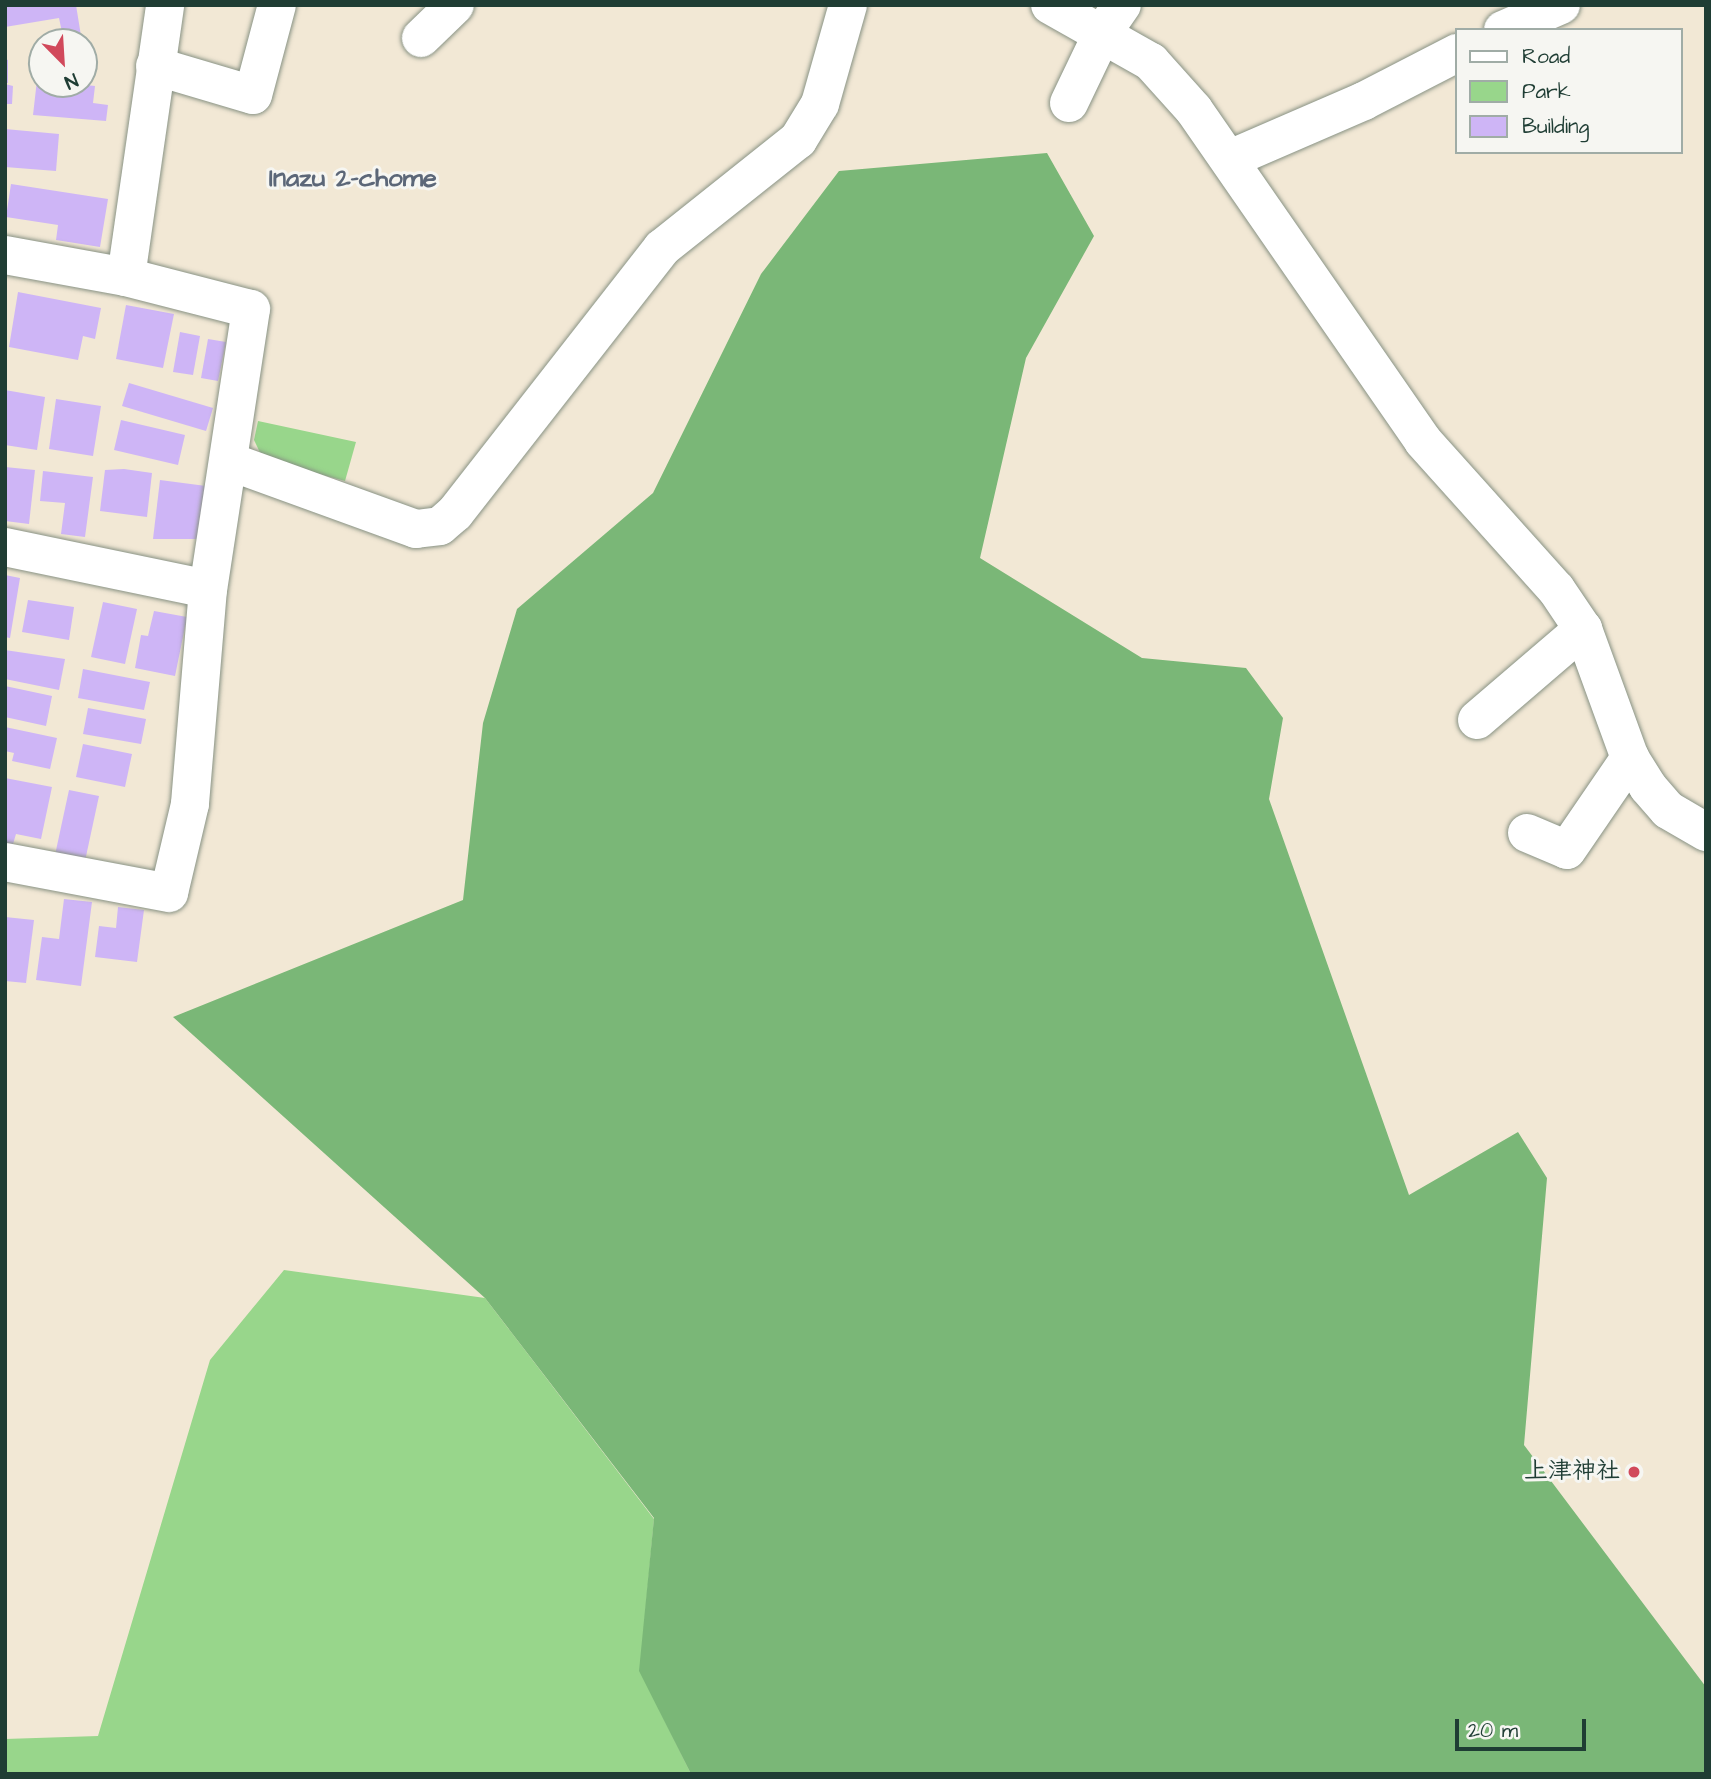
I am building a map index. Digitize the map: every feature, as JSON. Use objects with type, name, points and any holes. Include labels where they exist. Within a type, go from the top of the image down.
[{"type":"street","points":[[126,276],[165,5]]},
{"type":"street","points":[[155,66],[253,95],[277,5]]},
{"type":"street","points":[[421,38],[455,5]]},
{"type":"street","points":[[231,462],[416,529],[440,526],[455,513],[662,248],[798,139],[820,104],[848,5]]},
{"type":"street","points":[[1050,5],[1112,18],[1230,159],[1423,441],[1556,589],[1583,629],[1630,758],[1668,810],[1706,832]]},
{"type":"street","points":[[1508,28],[1561,5]]},
{"type":"street","points":[[1069,103],[1112,18]]},
{"type":"street","points":[[1230,159],[1364,101],[1456,54]]},
{"type":"street","points":[[5,255],[126,276],[251,309],[231,462],[208,589],[190,804],[169,893],[5,862]]},
{"type":"street","points":[[5,547],[208,589]]},
{"type":"street","points":[[1477,720],[1583,629]]},
{"type":"street","points":[[1527,833],[1567,850],[1630,758]]},
{"type":"green space","points":[[1047,153],[1094,236],[1026,358],[980,558],[1142,658],[1246,668],[1283,718],[1269,799],[1409,1195],[1518,1132],[1547,1178],[1524,1445],[1706,1687],[1706,1774],[691,1774],[639,1671],[654,1518],[485,1298],[173,1017],[463,900],[483,723],[517,609],[653,493],[761,274],[839,171]]},
{"type":"green space","points":[[258,421],[356,442],[345,481],[263,459],[254,440]]},
{"type":"green space","points":[[284,1270],[485,1298],[654,1519],[640,1671],[691,1774],[5,1774],[5,1739],[98,1736],[210,1360]]},
{"type":"building","points":[[5,5],[76,5],[80,28],[61,28],[59,18],[5,27]]},
{"type":"building","points":[[5,59],[8,60],[8,83],[5,83]]},
{"type":"building","points":[[5,84],[13,86],[12,104],[5,104]]},
{"type":"building","points":[[35,98],[94,98],[93,103],[108,105],[106,121],[33,115]]},
{"type":"building","points":[[5,129],[59,134],[56,171],[5,167]]},
{"type":"building","points":[[11,184],[108,199],[100,247],[56,240],[58,225],[6,217]]},
{"type":"building","points":[[18,292],[101,308],[95,339],[83,336],[78,360],[9,347]]},
{"type":"building","points":[[126,305],[174,314],[163,368],[116,359]]},
{"type":"building","points":[[180,332],[200,336],[193,375],[173,372]]},
{"type":"building","points":[[208,339],[226,342],[218,381],[201,378]]},
{"type":"building","points":[[129,383],[213,408],[206,431],[122,406]]},
{"type":"building","points":[[5,390],[45,397],[37,450],[5,445]]},
{"type":"building","points":[[56,399],[101,406],[93,456],[49,449]]},
{"type":"building","points":[[121,420],[185,435],[178,465],[114,450]]},
{"type":"building","points":[[5,467],[35,470],[29,524],[5,521]]},
{"type":"building","points":[[124,469],[152,473],[147,517],[100,511],[105,470]]},
{"type":"building","points":[[43,471],[93,477],[85,537],[61,534],[65,503],[40,501]]},
{"type":"building","points":[[160,480],[206,486],[200,539],[153,539]]},
{"type":"building","points":[[5,575],[20,578],[10,638],[5,637]]},
{"type":"building","points":[[28,600],[74,607],[69,640],[22,632]]},
{"type":"building","points":[[103,602],[137,609],[125,664],[91,657]]},
{"type":"building","points":[[154,611],[187,617],[175,676],[135,668],[141,635],[148,636]]},
{"type":"building","points":[[5,650],[65,659],[59,690],[5,679]]},
{"type":"building","points":[[83,669],[150,682],[144,710],[78,698]]},
{"type":"building","points":[[5,686],[52,696],[46,726],[5,717]]},
{"type":"building","points":[[88,708],[146,719],[141,744],[83,734]]},
{"type":"building","points":[[5,727],[57,738],[50,769],[12,761],[14,753],[5,751]]},
{"type":"building","points":[[83,744],[132,754],[125,787],[76,777]]},
{"type":"building","points":[[5,778],[52,787],[41,839],[16,834],[13,844],[5,843]]},
{"type":"building","points":[[69,790],[99,796],[85,861],[55,855]]},
{"type":"building","points":[[64,899],[92,902],[81,986],[36,980],[42,937],[59,939]]},
{"type":"building","points":[[118,907],[144,910],[137,962],[95,957],[99,926],[116,928]]},
{"type":"building","points":[[5,917],[34,920],[26,983],[5,981]]},
{"type":"place","name":"上津神社","points":[[1634,1472]]},
{"type":"district","name":"Inazu 2-chome","points":[[353,179]]}]
